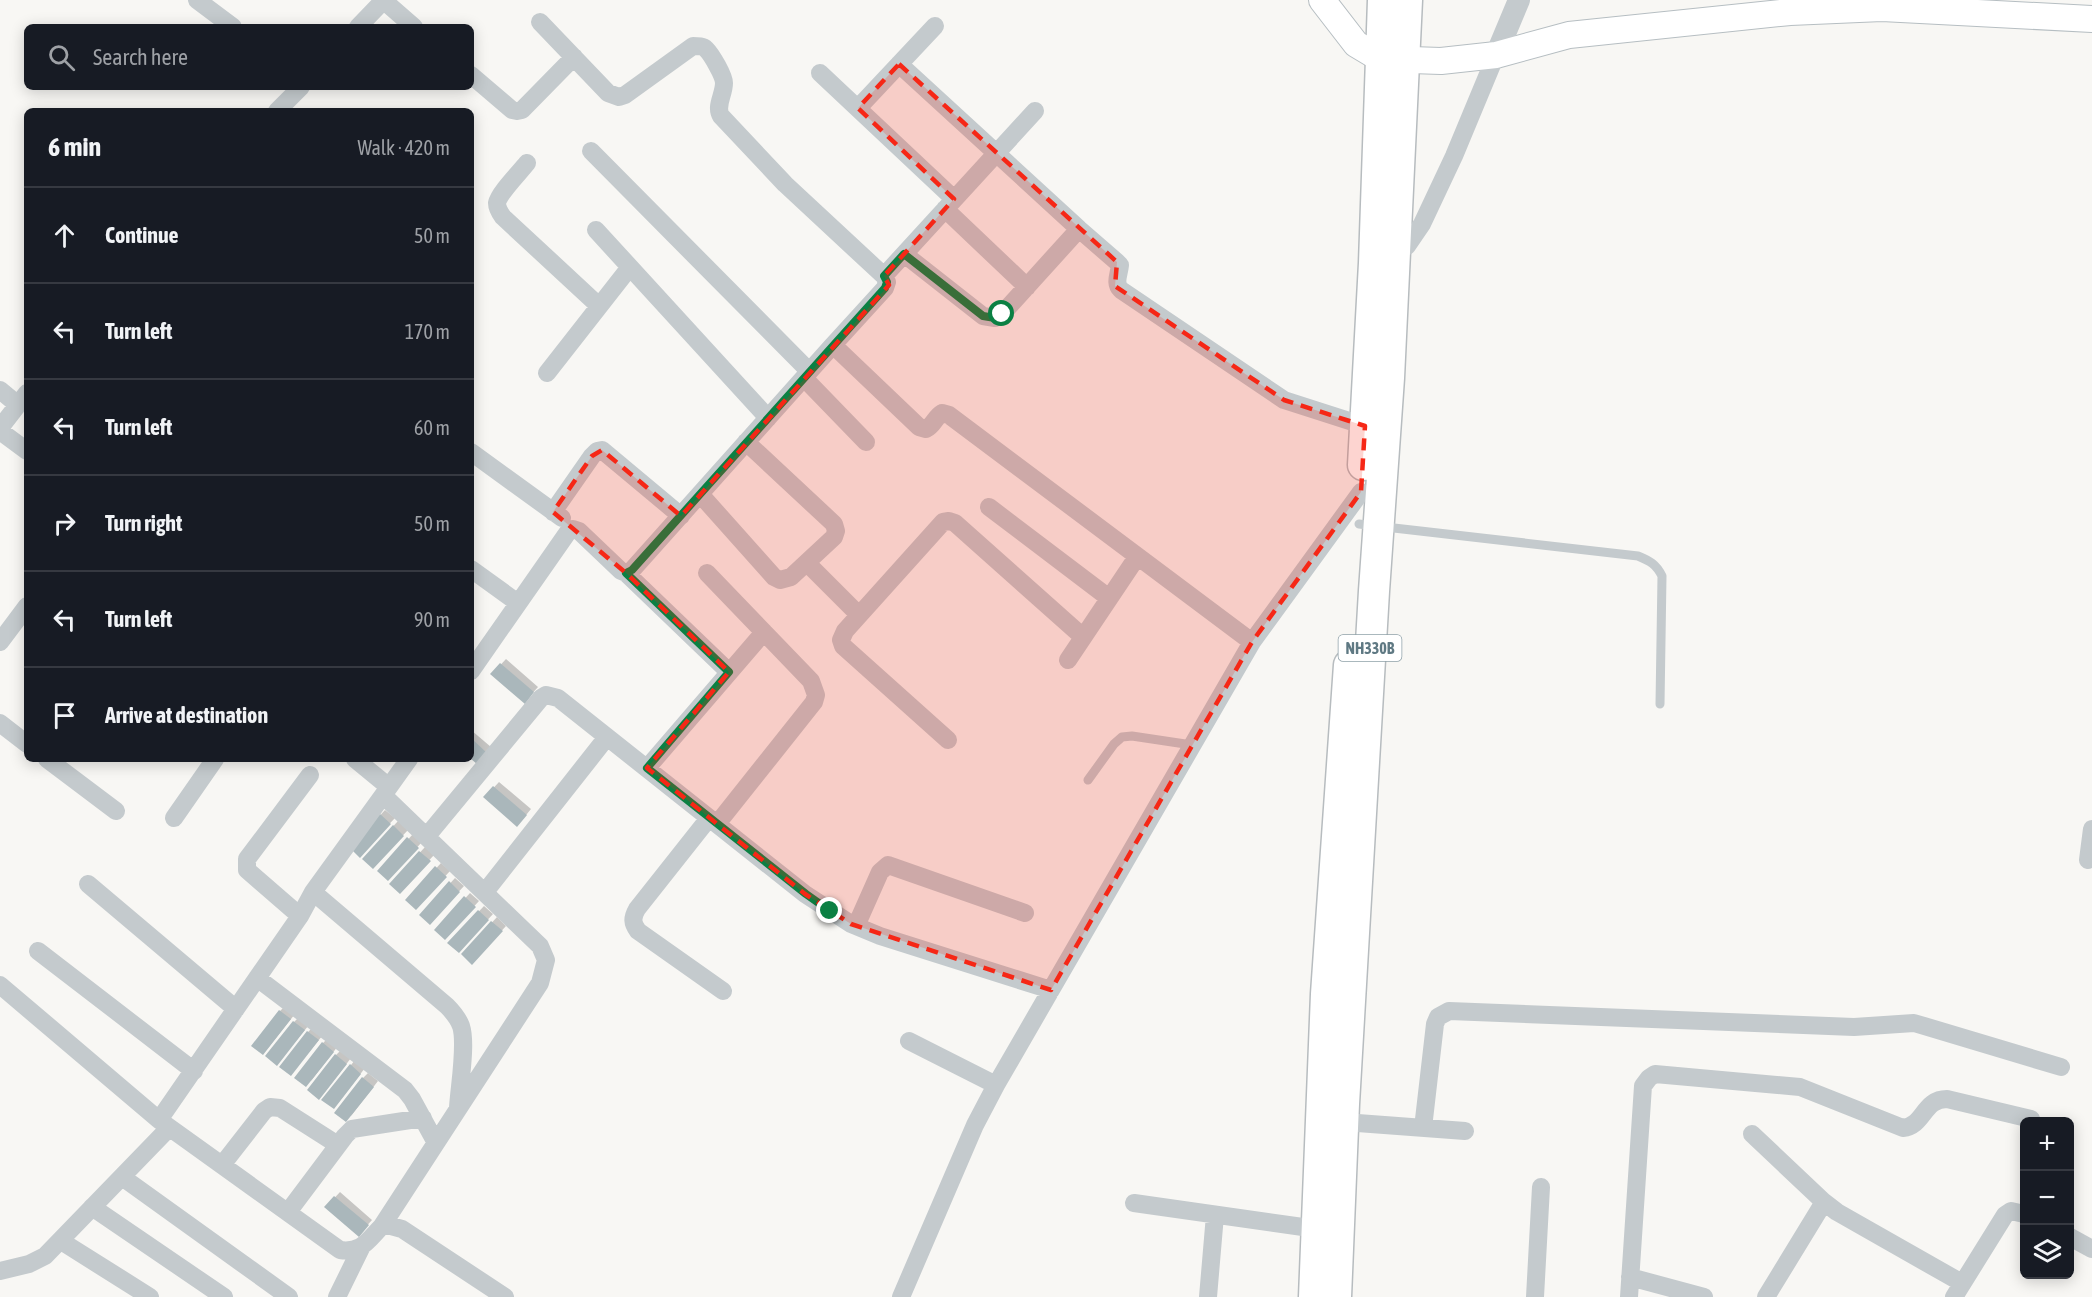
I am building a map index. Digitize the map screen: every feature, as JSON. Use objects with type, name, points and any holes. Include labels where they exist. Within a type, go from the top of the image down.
[{"type":"highway","name":"NH330B","points":[[1314,1297],[1326,994],[1369,525],[1389,378],[1395,253],[1393,60],[1383,0]]},
{"type":"highway","name":"NH330B","points":[[1336,1297],[1369,525],[1361,492],[1374,263],[1393,60],[1407,0]]},
{"type":"main road","points":[[1322,0],[1356,44],[1393,60],[1441,61],[1496,55],[1569,35],[1790,12],[1882,8],[2079,15]]},
{"type":"street","points":[[197,0],[229,24]]},
{"type":"street","points":[[361,24],[383,0],[411,24]]},
{"type":"street","points":[[1395,253],[1407,246],[1422,224],[1454,156],[1519,0]]},
{"type":"street","points":[[540,22],[608,93],[619,97],[693,46],[706,49],[723,77],[724,91],[718,108],[721,116],[785,184],[884,276],[887,282],[885,288],[681,516],[632,570],[626,573]]},
{"type":"street","points":[[858,108],[935,26]]},
{"type":"street","points":[[474,78],[512,110],[522,110],[574,57]]},
{"type":"street","points":[[899,64],[1120,265],[1117,281],[1121,290],[1284,400],[1365,426]]},
{"type":"street","points":[[820,73],[858,108],[1027,287]]},
{"type":"street","points":[[285,108],[299,90]]},
{"type":"street","points":[[884,276],[1035,111]]},
{"type":"street","points":[[591,151],[806,374],[866,442]]},
{"type":"street","points":[[527,163],[500,197],[497,204],[498,210],[502,217],[599,306]]},
{"type":"street","points":[[596,230],[768,418]]},
{"type":"street","points":[[904,254],[989,319],[1002,314],[1079,230]]},
{"type":"street","points":[[547,373],[630,267]]},
{"type":"street","points":[[833,345],[919,427],[926,429],[933,426],[942,413],[949,415],[1252,642]]},
{"type":"street","points":[[0,390],[22,399],[0,429],[24,449]]},
{"type":"street","points":[[700,494],[774,577],[780,580],[786,580],[834,537],[836,531],[834,524],[746,442]]},
{"type":"street","points":[[553,512],[592,456],[602,450],[681,516]]},
{"type":"street","points":[[474,454],[579,531],[729,672]]},
{"type":"street","points":[[901,1297],[975,1125],[996,1085],[1252,642],[1361,492]]},
{"type":"street","points":[[989,507],[1109,598]]},
{"type":"street","points":[[948,741],[843,645],[841,640],[859,615],[943,522],[955,523],[1083,638]]},
{"type":"street","points":[[474,663],[568,532],[573,529],[579,531]]},
{"type":"street","points":[[1068,660],[1137,557]]},
{"type":"street","points":[[807,563],[859,615]]},
{"type":"street","points":[[474,571],[518,603]]},
{"type":"street","points":[[707,573],[811,681],[816,695],[814,702],[637,909],[633,917],[633,924],[638,932],[723,991]]},
{"type":"street","points":[[2,634],[24,611]]},
{"type":"street","points":[[647,768],[764,632]]},
{"type":"street","points":[[427,836],[546,695],[558,698],[806,894],[856,926],[880,936],[1052,990]]},
{"type":"street","points":[[0,723],[24,742]]},
{"type":"street","points":[[485,892],[607,737]]},
{"type":"street","points":[[51,762],[116,811]]},
{"type":"street","points":[[174,818],[213,762]]},
{"type":"street","points":[[337,1297],[361,1248],[382,1226],[540,983],[546,960],[540,946],[427,836],[358,762]]},
{"type":"street","points":[[0,1271],[29,1264],[45,1256],[122,1177],[164,1124],[194,1071],[300,916],[313,892],[407,762]]},
{"type":"street","points":[[300,916],[247,870],[245,864],[310,775]]},
{"type":"street","points":[[2088,860],[2092,829]]},
{"type":"street","points":[[856,926],[880,872],[888,865],[1025,913]]},
{"type":"street","points":[[88,884],[236,1009]]},
{"type":"street","points":[[313,892],[456,1015],[462,1027],[463,1043],[457,1110]]},
{"type":"street","points":[[38,951],[194,1071]]},
{"type":"street","points":[[257,978],[405,1090],[436,1143]]},
{"type":"street","points":[[0,985],[164,1124],[340,1250],[351,1251],[361,1248]]},
{"type":"street","points":[[1423,1128],[1435,1024],[1438,1017],[1449,1011],[1854,1027],[1914,1023],[2061,1067]]},
{"type":"street","points":[[909,1041],[996,1085]]},
{"type":"street","points":[[1629,1297],[1644,1086],[1648,1078],[1655,1074],[1800,1086],[1903,1128],[1916,1123],[1933,1101],[1940,1099],[2023,1117]]},
{"type":"street","points":[[222,1165],[264,1111],[270,1107],[280,1108],[338,1144]]},
{"type":"street","points":[[288,1212],[338,1144],[352,1130],[423,1118]]},
{"type":"street","points":[[1344,1122],[1465,1131]]},
{"type":"street","points":[[1752,1134],[1837,1212],[1958,1290],[2005,1215],[2011,1211],[2020,1213]]},
{"type":"street","points":[[122,1177],[289,1297]]},
{"type":"street","points":[[1535,1297],[1540,1187]]},
{"type":"street","points":[[1766,1297],[1824,1202]]},
{"type":"street","points":[[1134,1203],[1317,1229]]},
{"type":"street","points":[[92,1208],[224,1297]]},
{"type":"street","points":[[1208,1297],[1215,1215]]},
{"type":"street","points":[[382,1226],[402,1229],[504,1297]]},
{"type":"street","points":[[2074,1239],[2092,1249]]},
{"type":"street","points":[[60,1240],[150,1297]]},
{"type":"street","points":[[1630,1277],[1704,1297]]},
{"type":"lane","points":[[1369,525],[1638,556],[1651,561],[1658,567],[1662,576],[1660,704]]},
{"type":"lane","points":[[1088,780],[1114,744],[1122,737],[1132,736],[1192,745]]},
{"type":"highlighted area","points":[[899,64],[1117,262],[1115,286],[1284,400],[1365,426],[1361,492],[1252,642],[1051,990],[851,924],[805,894],[647,768],[729,672],[626,573],[553,512],[592,456],[602,450],[681,516],[889,285],[884,276],[954,199],[858,108]]},
{"type":"building","points":[[500,663],[534,692],[525,704],[490,674]]},
{"type":"building","points":[[474,741],[487,753],[477,764],[474,762]]},
{"type":"building","points":[[493,786],[527,815],[517,827],[483,797]]},
{"type":"building","points":[[380,814],[391,824],[360,858],[349,847]]},
{"type":"building","points":[[393,825],[404,836],[373,869],[362,859]]},
{"type":"building","points":[[407,837],[419,848],[388,881],[377,871]]},
{"type":"building","points":[[419,851],[431,861],[400,894],[389,884]]},
{"type":"building","points":[[435,866],[447,877],[416,910],[405,900]]},
{"type":"building","points":[[449,881],[460,892],[430,925],[419,915]]},
{"type":"building","points":[[464,896],[476,907],[445,940],[434,930]]},
{"type":"building","points":[[478,910],[489,920],[459,953],[447,943]]},
{"type":"building","points":[[491,921],[503,931],[472,965],[461,954]]},
{"type":"building","points":[[279,1010],[291,1019],[263,1055],[251,1046]]},
{"type":"building","points":[[293,1021],[305,1030],[277,1066],[265,1056]]},
{"type":"building","points":[[307,1031],[319,1040],[291,1076],[279,1067]]},
{"type":"building","points":[[322,1042],[334,1052],[306,1087],[294,1078]]},
{"type":"building","points":[[335,1054],[347,1064],[319,1100],[307,1090]]},
{"type":"building","points":[[350,1064],[361,1074],[334,1109],[321,1100]]},
{"type":"building","points":[[362,1077],[374,1087],[346,1122],[334,1113]]},
{"type":"building","points":[[334,1196],[369,1225],[359,1237],[324,1207]]},
{"type":"route","points":[[830,911],[647,768],[729,672],[626,573],[632,570],[885,288],[887,282],[884,276],[904,254],[983,316],[989,319],[1002,314]]}]
